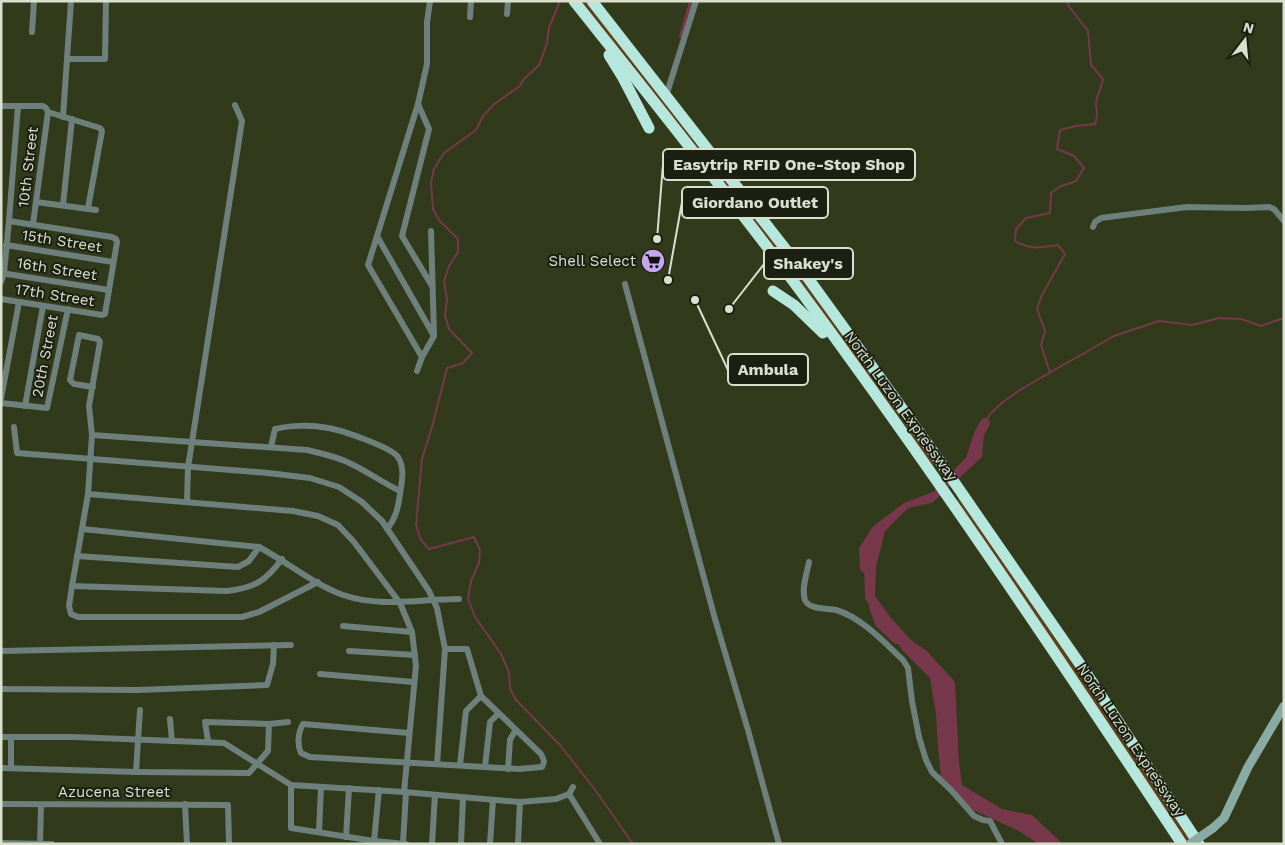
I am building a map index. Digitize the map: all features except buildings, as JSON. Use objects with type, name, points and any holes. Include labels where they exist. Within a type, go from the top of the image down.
[{"type":"highway","points":[[574,1],[622,76],[649,128]]},
{"type":"highway","name":"North Luzon Expressway","points":[[574,1],[784,270],[952,502],[1079,688],[1182,844]]},
{"type":"highway","name":"North Luzon Expressway","points":[[592,1],[805,274],[962,493],[1199,844]]},
{"type":"highway","points":[[773,291],[794,305],[826,336],[885,410]]},
{"type":"street","points":[[32,32],[34,1]]},
{"type":"street","points":[[63,117],[71,1]]},
{"type":"street","points":[[67,59],[105,59],[106,1]]},
{"type":"street","points":[[422,357],[368,265],[418,104],[427,64],[427,22],[430,1]]},
{"type":"street","points":[[470,17],[471,1]]},
{"type":"street","points":[[507,14],[508,1]]},
{"type":"street","points":[[666,96],[696,1]]},
{"type":"street","points":[[187,501],[188,467],[218,263],[242,121],[235,104]]},
{"type":"street","points":[[418,104],[429,129],[402,236],[432,286]]},
{"type":"street","points":[[1,106],[43,106],[48,112],[100,128],[102,131],[88,208]]},
{"type":"street","points":[[1,282],[9,221],[18,106]]},
{"type":"street","name":"10th Street","points":[[33,224],[48,112]]},
{"type":"street","points":[[63,205],[72,119]]},
{"type":"street","points":[[36,202],[96,210]]},
{"type":"street","points":[[1093,227],[1095,222],[1101,218],[1187,207],[1269,207],[1274,209],[1284,221]]},
{"type":"street","points":[[9,221],[116,239],[109,290]]},
{"type":"street","points":[[417,371],[422,357],[434,336],[431,231]]},
{"type":"street","points":[[377,236],[434,336]]},
{"type":"street","name":"15th Street","points":[[6,245],[114,262]]},
{"type":"street","name":"16th Street","points":[[2,273],[109,290]]},
{"type":"street","points":[[625,284],[715,619],[779,844]]},
{"type":"street","name":"17th Street","points":[[1,299],[102,315],[105,314],[109,290]]},
{"type":"street","points":[[1,399],[19,302]]},
{"type":"street","points":[[1,403],[25,406],[43,306]]},
{"type":"street","name":"20th Street","points":[[25,406],[47,408],[68,310]]},
{"type":"street","points":[[93,387],[74,384],[70,380],[78,337],[82,335],[100,340],[93,387],[89,406],[92,435],[88,494],[72,586],[70,611],[73,616],[242,617],[259,612],[318,582]]},
{"type":"street","points":[[14,427],[17,453],[310,478],[339,487],[362,502],[382,521],[429,591],[437,608],[445,649],[436,764]]},
{"type":"street","points":[[271,447],[273,431],[277,428],[317,427],[329,428],[382,446],[397,455],[403,469],[398,512],[387,529]]},
{"type":"street","points":[[92,435],[307,450],[332,456],[346,462],[400,491]]},
{"type":"street","points":[[88,494],[293,511],[318,516],[338,525],[354,542],[400,603],[412,632],[416,666],[406,762],[405,844],[291,828],[292,785]]},
{"type":"street","points":[[82,529],[259,547],[344,595],[373,601],[400,603],[433,599],[459,599]]},
{"type":"street","points":[[77,556],[238,567],[249,561],[259,547]]},
{"type":"street","points":[[72,586],[227,591],[243,589],[260,583],[282,559]]},
{"type":"street","points":[[809,562],[804,595],[805,602],[810,606],[838,610],[860,621],[903,660],[908,668],[919,737],[932,772],[974,816],[990,821],[1002,844]]},
{"type":"street","points":[[343,626],[412,632]]},
{"type":"street","points":[[1,652],[291,644]]},
{"type":"street","points":[[1,689],[138,690],[268,685],[274,645]]},
{"type":"street","points":[[409,733],[303,724],[300,730],[299,749],[301,754],[310,757],[508,769],[542,767],[544,764],[545,760],[541,754],[515,731],[481,696],[467,649],[445,649]]},
{"type":"street","points":[[349,651],[415,655]]},
{"type":"street","points":[[320,674],[413,682]]},
{"type":"street","points":[[460,765],[466,711],[481,696]]},
{"type":"street","points":[[1190,844],[1224,818],[1248,767],[1284,706]]},
{"type":"street","points":[[136,772],[140,710]]},
{"type":"street","points":[[485,767],[490,722],[498,714]]},
{"type":"street","points":[[170,719],[172,741]]},
{"type":"street","points":[[208,742],[205,722],[270,724],[288,722]]},
{"type":"street","points":[[1,768],[250,773],[268,750],[270,724]]},
{"type":"street","points":[[508,769],[510,740],[515,731]]},
{"type":"street","points":[[1,737],[74,737],[224,743],[292,785],[520,802],[556,800],[569,794],[573,787]]},
{"type":"street","points":[[11,737],[11,768]]},
{"type":"street","points":[[319,832],[321,787]]},
{"type":"street","points":[[346,837],[349,788]]},
{"type":"street","points":[[374,841],[378,790]]},
{"type":"street","points":[[569,794],[600,844]]},
{"type":"street","points":[[432,844],[435,795]]},
{"type":"street","points":[[461,844],[463,798]]},
{"type":"street","points":[[490,844],[493,800]]},
{"type":"street","points":[[518,844],[520,802]]},
{"type":"street","name":"Azucena Street","points":[[1,804],[228,805],[229,844]]},
{"type":"street","points":[[185,804],[187,844]]},
{"type":"street","points":[[40,844],[41,805]]},
{"type":"street","points":[[1,843],[52,844]]},
{"type":"shaded area","points":[[581,1],[588,1],[751,208],[935,463],[931,467],[904,424],[789,267]]},
{"type":"shaded area","points":[[985,423],[982,457],[932,503],[908,508],[885,531],[876,567],[875,596],[891,618],[911,640],[927,651],[955,682],[962,785],[1002,809],[1032,815],[1063,844],[1039,844],[1017,830],[971,809],[942,785],[936,714],[930,678],[903,651],[865,599],[864,557],[875,525],[904,503],[933,492],[978,445]]},
{"type":"shaded area","points":[[960,498],[1194,844],[1188,844],[956,500]]},
{"type":"waterway","points":[[560,1],[549,28],[547,43],[539,65],[523,80],[520,86],[494,104],[483,116],[476,130],[444,153],[434,169],[431,183],[433,209],[439,220],[458,239],[458,252],[449,266],[444,281],[447,300],[445,315],[449,329],[472,353],[463,363],[447,368],[422,459],[416,525],[421,540],[429,549],[474,537],[480,550],[479,563],[471,581],[468,599],[475,617],[501,654],[509,672],[510,689],[516,700],[560,745],[596,791],[633,844]]},
{"type":"waterway","points":[[682,36],[692,1]]},
{"type":"waterway","points":[[1050,373],[1041,345],[1045,331],[1037,309],[1042,295],[1065,254],[1058,245],[1036,248],[1015,241],[1016,229],[1026,218],[1050,213],[1051,193],[1059,187],[1076,181],[1084,168],[1074,156],[1057,149],[1060,130],[1095,124],[1097,117],[1096,101],[1103,79],[1091,65],[1088,31],[1068,5],[1069,1]]},
{"type":"waterway","points":[[985,423],[990,414],[1003,402],[1023,388],[1114,336],[1159,321],[1192,325],[1219,318],[1241,319],[1261,326],[1284,318]]},
{"type":"waterway","points":[[970,461],[979,434],[985,423]]},
{"type":"waterway","points":[[865,568],[864,550],[876,531]]},
{"type":"waterway","points":[[874,607],[880,623],[897,639]]},
{"type":"place","name":"Easytrip RFID One-Stop Shop","points":[[657,239]]},
{"type":"place","name":"Shell Select","points":[[653,261]]},
{"type":"place","name":"Giordano Outlet","points":[[668,280]]},
{"type":"place","name":"Ambula","points":[[695,300]]},
{"type":"place","name":"Shakey's","points":[[729,309]]}]
